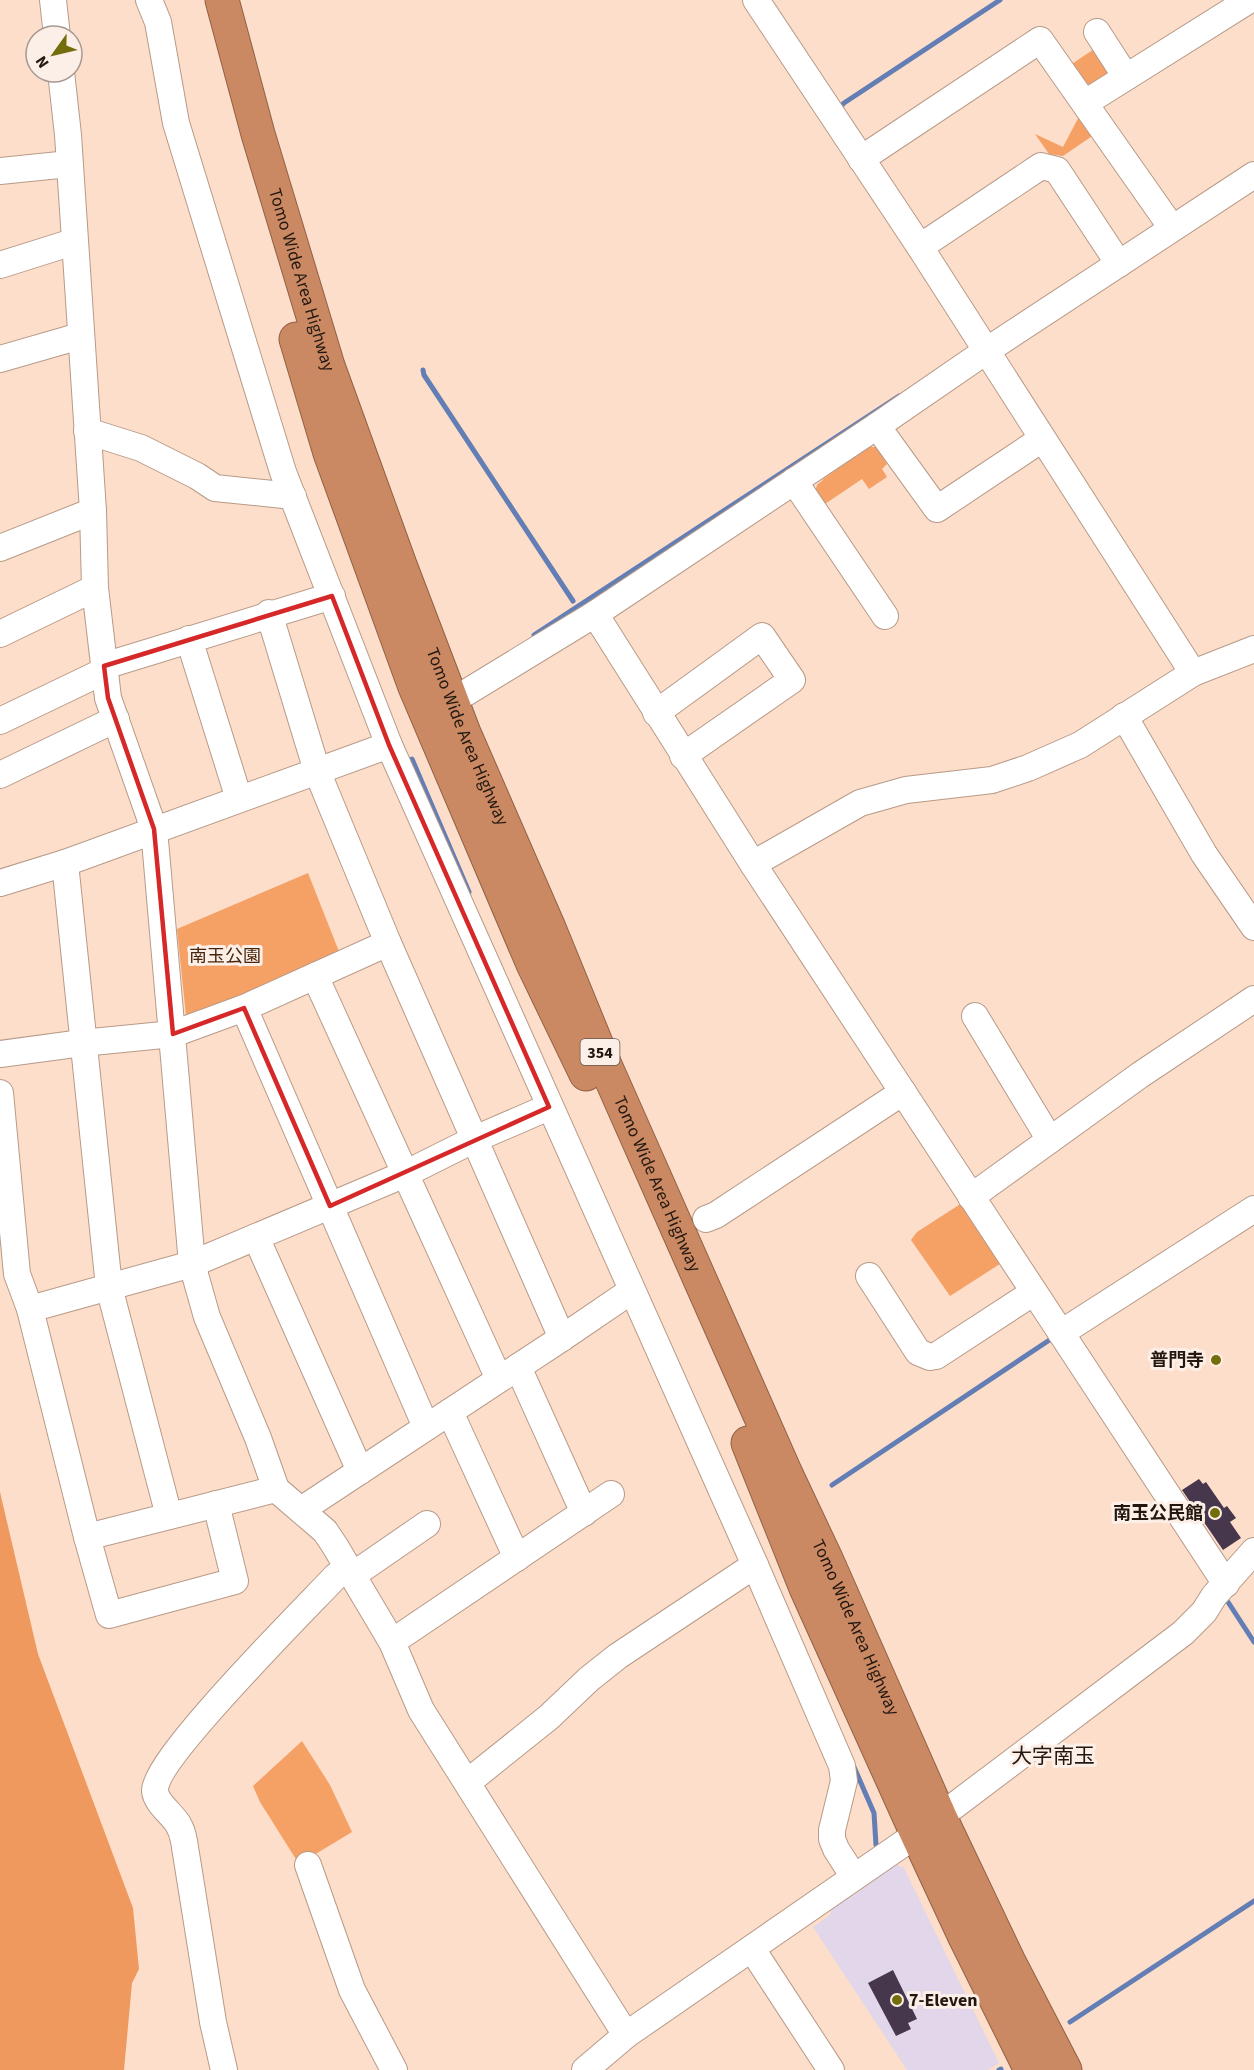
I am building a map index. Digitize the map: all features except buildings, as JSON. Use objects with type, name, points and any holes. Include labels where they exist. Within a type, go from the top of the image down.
[{"type":"highway","name":"Tomo Wide Area Highway","points":[[201,0],[270,252],[330,453],[370,567],[440,708]]},
{"type":"highway","name":"Tomo Wide Area Highway","points":[[222,0],[258,134],[328,366],[400,565],[440,708],[519,932],[586,1074],[754,1457],[806,1588],[928,1826],[1009,1962],[1065,2070]]},
{"type":"highway","name":"Tomo Wide Area Highway","points":[[928,1826],[964,1937],[1031,2070]]},
{"type":"street","points":[[53,0],[56,24]]},
{"type":"street","points":[[149,0],[158,22],[185,153],[254,380],[293,496],[389,745],[755,1565],[842,1766],[844,1781],[831,1830],[836,1849],[854,1876]]},
{"type":"street","points":[[756,0],[920,247],[1194,673]]},
{"type":"street","points":[[1085,103],[1249,0],[1254,8]]},
{"type":"street","points":[[1096,32],[1126,77]]},
{"type":"street","points":[[861,159],[1040,40],[1172,228]]},
{"type":"street","points":[[62,84],[93,511],[95,588],[104,668],[108,698],[154,829],[192,1264],[207,1317],[258,1438],[276,1489],[325,1531],[350,1571],[392,1642],[421,1710],[468,1782],[619,2051]]},
{"type":"street","points":[[0,171],[69,164]]},
{"type":"street","points":[[920,247],[1041,166],[1057,170],[1119,264]]},
{"type":"street","points":[[440,708],[595,614],[986,351],[1254,175]]},
{"type":"street","points":[[0,265],[73,242]]},
{"type":"street","points":[[0,359],[80,336]]},
{"type":"street","points":[[877,426],[936,509],[1042,440]]},
{"type":"street","points":[[87,431],[141,448],[197,476],[214,488],[293,496]]},
{"type":"street","points":[[794,481],[885,616]]},
{"type":"street","points":[[0,548],[93,511]]},
{"type":"street","points":[[0,634],[95,588]]},
{"type":"street","points":[[0,721],[104,668],[269,613],[332,596]]},
{"type":"street","points":[[269,613],[317,771],[388,943],[562,1338]]},
{"type":"street","points":[[595,614],[753,864],[1226,1584]]},
{"type":"street","points":[[656,713],[762,636],[792,680],[683,756]]},
{"type":"street","points":[[189,639],[239,799]]},
{"type":"street","points":[[753,864],[860,803],[906,790],[992,780],[1029,768],[1080,745],[1194,673],[1254,649]]},
{"type":"street","points":[[1124,716],[1204,854],[1251,916]]},
{"type":"street","points":[[0,776],[116,719]]},
{"type":"street","points":[[0,883],[65,863],[389,745]]},
{"type":"street","points":[[65,863],[108,1287],[169,1516]]},
{"type":"street","points":[[0,1054],[173,1034],[244,1008],[388,943]]},
{"type":"street","points":[[315,976],[405,1174],[584,1513]]},
{"type":"street","points":[[971,1197],[1140,1075],[1254,999]]},
{"type":"street","points":[[244,1008],[426,1427]]},
{"type":"street","points":[[975,1016],[1050,1140]]},
{"type":"street","points":[[706,1219],[716,1215],[903,1092]]},
{"type":"street","points":[[0,1093],[16,1274],[30,1309],[87,1537],[109,1615],[235,1581],[216,1504]]},
{"type":"street","points":[[30,1309],[192,1264],[405,1174],[475,1139],[549,1107]]},
{"type":"street","points":[[1061,1333],[1254,1209]]},
{"type":"street","points":[[256,1237],[360,1471]]},
{"type":"street","points":[[869,1276],[918,1352],[930,1357],[936,1356],[1034,1292]]},
{"type":"street","points":[[301,1510],[631,1290]]},
{"type":"street","points":[[450,1412],[517,1558]]},
{"type":"street","points":[[87,1537],[276,1489]]},
{"type":"street","points":[[392,1642],[611,1494]]},
{"type":"street","points":[[224,2070],[213,2022],[184,1841],[177,1822],[158,1797],[156,1787],[159,1777],[220,1697],[336,1576],[350,1571],[427,1524]]},
{"type":"street","points":[[585,2070],[619,2051],[752,1949],[928,1826],[1183,1633],[1204,1612],[1254,1551]]},
{"type":"street","points":[[468,1782],[549,1717],[589,1679],[618,1656],[755,1565]]},
{"type":"street","points":[[308,1865],[352,1989],[394,2070]]},
{"type":"street","points":[[752,1949],[831,2070]]},
{"type":"highlighted area","points":[[332,596],[389,745],[549,1107],[330,1206],[244,1008],[173,1034],[154,829],[108,698],[104,666]]},
{"type":"shaded area","points":[[0,1492],[38,1654],[133,1908],[139,1969],[132,1983],[124,2070],[0,2070]]},
{"type":"shaded area","points":[[896,1864],[904,1868],[999,2063],[988,2070],[907,2070],[813,1927],[830,1915],[829,1908],[852,1892],[854,1895]]},
{"type":"green space","points":[[1097,47],[1109,66],[1105,79],[1088,90],[1066,68]]},
{"type":"green space","points":[[1083,109],[1098,132],[1063,156],[1049,154],[1035,134],[1063,147]]},
{"type":"green space","points":[[869,447],[877,447],[887,464],[882,469],[887,477],[869,489],[862,479],[822,506],[814,495],[817,485]]},
{"type":"green space","name":"南玉公園","points":[[308,873],[340,954],[193,1018],[186,1016],[177,929]]},
{"type":"green space","points":[[962,1203],[1003,1262],[950,1296],[911,1240],[917,1232]]},
{"type":"green space","points":[[302,1741],[330,1785],[352,1832],[299,1864],[260,1802],[253,1786]]},
{"type":"waterway","points":[[841,111],[844,103],[1000,0]]},
{"type":"waterway","points":[[423,370],[424,375],[573,601]]},
{"type":"waterway","points":[[534,635],[899,396]]},
{"type":"waterway","points":[[412,759],[469,892]]},
{"type":"waterway","points":[[832,1485],[1054,1337]]},
{"type":"waterway","points":[[1228,1602],[1254,1642]]},
{"type":"waterway","points":[[854,1767],[874,1813],[876,1845]]},
{"type":"waterway","points":[[1070,2022],[1254,1901]]},
{"type":"place","name":"普門寺","points":[[1216,1360]]},
{"type":"place","name":"南玉公民館","points":[[1215,1513]]},
{"type":"place","name":"7-Eleven","points":[[897,2000]]},
{"type":"district","name":"大字南玉","points":[[1053,1756]]}]
